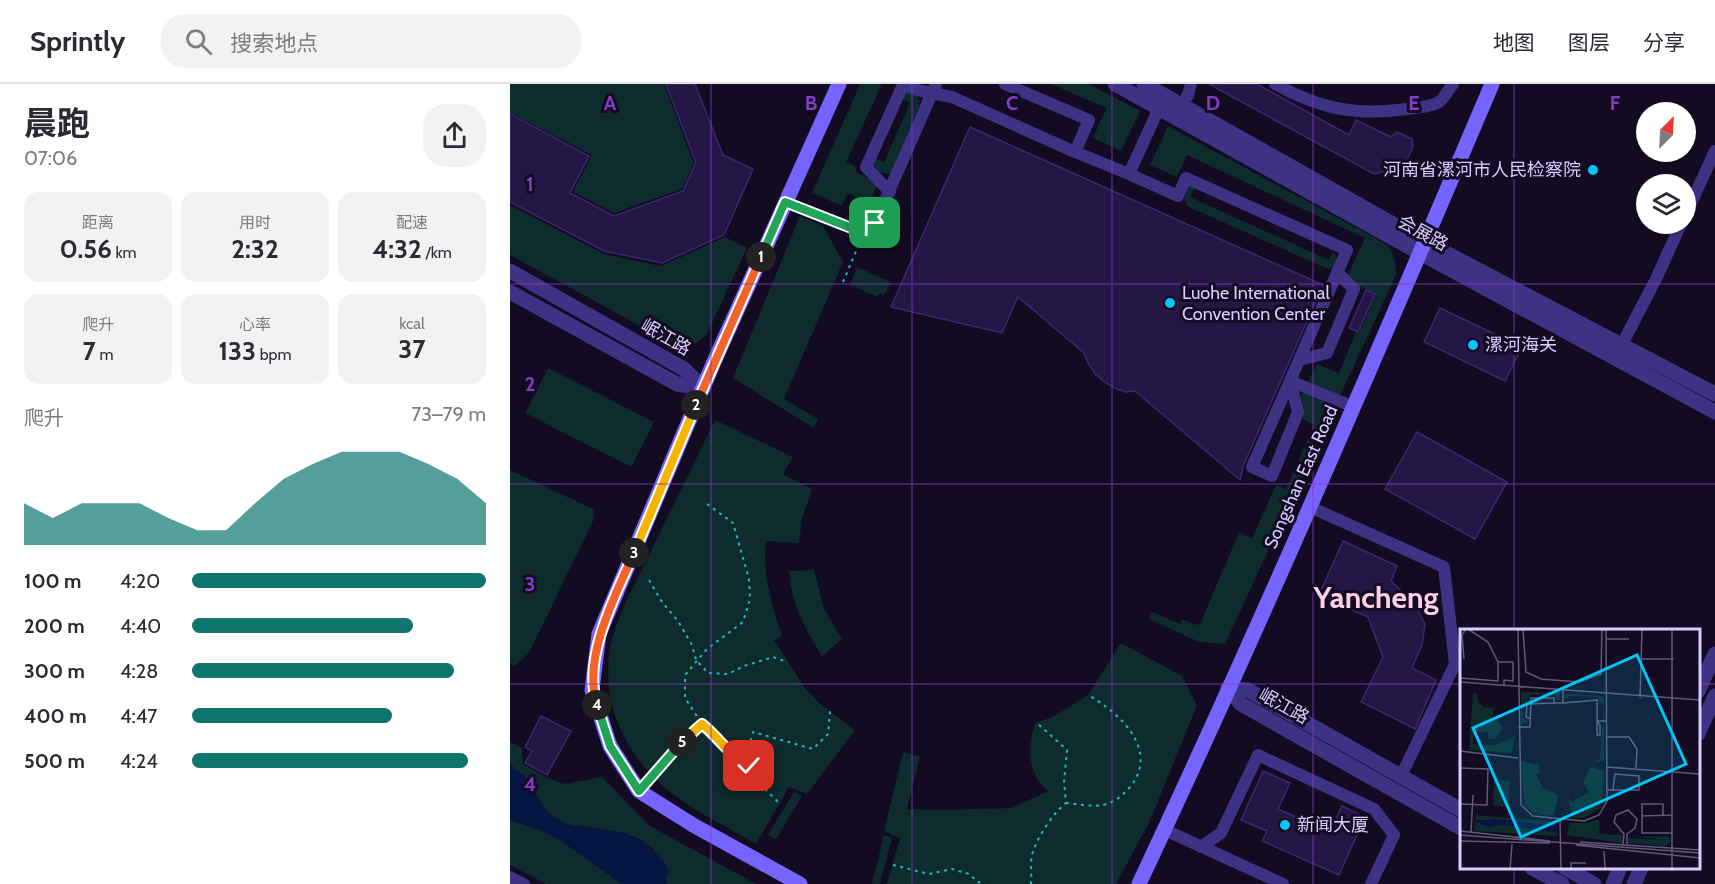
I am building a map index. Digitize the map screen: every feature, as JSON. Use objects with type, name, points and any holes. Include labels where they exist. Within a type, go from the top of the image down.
[{"type":"main road","points":[[798,883],[693,825],[639,791],[610,746],[592,690],[599,634],[785,202],[839,84]]},
{"type":"main road","name":"Songshan East Road","points":[[1139,884],[1310,507],[1492,84]]},
{"type":"street","points":[[1005,84],[1089,120],[1075,152]]},
{"type":"street","name":"会展路","points":[[1115,84],[1162,101],[1182,105],[1423,248]]},
{"type":"street","name":"会展路","points":[[1144,84],[1162,101],[1423,248],[1618,352],[1715,412]]},
{"type":"street","points":[[1182,105],[1191,84]]},
{"type":"street","points":[[1275,84],[1316,104],[1372,113],[1420,108],[1439,102],[1453,84]]},
{"type":"street","points":[[890,192],[866,167],[903,85],[916,90],[934,88],[1178,196],[1186,178],[1347,250],[1252,467],[1272,476],[1298,412],[1290,381]]},
{"type":"street","points":[[785,202],[864,233],[875,223],[890,192],[934,88]]},
{"type":"street","points":[[1129,174],[1162,101]]},
{"type":"street","points":[[1696,192],[1715,151]]},
{"type":"street","points":[[1618,352],[1677,234]]},
{"type":"street","name":"岷江路","points":[[510,271],[684,369],[704,388]]},
{"type":"street","points":[[1299,360],[1327,353],[1354,289],[1337,272]]},
{"type":"street","name":"岷江路","points":[[510,292],[677,384],[704,388]]},
{"type":"street","name":"会展路","points":[[1618,352],[1715,394]]},
{"type":"street","points":[[1290,381],[1354,407]]},
{"type":"street","points":[[1310,507],[1444,567],[1455,664],[1401,776]]},
{"type":"street","points":[[1700,687],[1715,654]]},
{"type":"street","name":"岷江路","points":[[1228,688],[1248,690],[1460,809]]},
{"type":"street","name":"岷江路","points":[[1228,688],[1241,704],[1460,827]]},
{"type":"street","points":[[1700,730],[1715,696]]},
{"type":"street","points":[[1201,847],[1221,833],[1258,755],[1374,808],[1394,835],[1371,884]]},
{"type":"street","points":[[1165,830],[1283,884]]},
{"type":"street","points":[[1536,869],[1562,884]]},
{"type":"street","points":[[1568,869],[1594,884]]},
{"type":"street","points":[[1613,884],[1619,869]]},
{"type":"street","points":[[1634,884],[1640,869]]},
{"type":"street","points":[[510,877],[524,884]]},
{"type":"path","points":[[843,282],[864,233]]},
{"type":"path","points":[[707,504],[733,523],[748,579],[750,599],[744,622],[707,649],[685,675],[685,698],[702,724],[717,736],[740,761],[759,775],[763,787],[780,803]]},
{"type":"path","points":[[649,580],[662,602],[678,621],[692,645],[696,660],[708,673],[728,674],[744,666],[773,657],[787,662]]},
{"type":"path","points":[[1031,884],[1032,855],[1046,826],[1058,810],[1066,803],[1101,806],[1117,800],[1139,775],[1142,753],[1135,738],[1108,706],[1088,695]]},
{"type":"path","points":[[740,761],[747,752],[753,732],[813,749],[828,734],[830,711]]},
{"type":"path","points":[[1036,722],[1067,750],[1064,782],[1066,803]]},
{"type":"path","points":[[639,791],[685,738],[702,724]]},
{"type":"path","points":[[892,865],[929,874],[952,869],[969,874],[978,882],[986,884]]},
{"type":"green space","points":[[510,84],[664,84],[694,164],[682,189],[614,213],[573,192],[592,155],[510,113]]},
{"type":"green space","points":[[860,84],[882,84],[846,162],[855,166],[856,172],[878,183],[869,203],[848,193],[842,206],[812,193]]},
{"type":"green space","points":[[1051,84],[1089,84],[1140,111],[1121,151],[1093,138],[1106,108]]},
{"type":"green space","points":[[907,93],[915,95],[920,100],[919,106],[892,170],[888,174],[879,172],[874,165],[875,158],[884,162],[910,103],[900,98]]},
{"type":"green space","points":[[1168,126],[1386,244],[1393,255],[1396,275],[1225,644],[1199,642],[1149,619],[1152,612],[1180,624],[1182,619],[1196,625],[1201,622],[1239,532],[1252,538],[1276,485],[1286,489],[1314,425],[1303,419],[1301,396],[1317,364],[1339,373],[1356,332],[1359,333],[1376,294],[1352,283],[1348,275],[1365,238],[1187,155],[1177,177],[1150,165]]},
{"type":"green space","points":[[1189,186],[1195,186],[1190,197],[1329,260],[1333,252],[1336,265],[1328,269],[1187,206],[1184,199]]},
{"type":"green space","points":[[510,205],[604,254],[661,266],[725,237],[747,248],[707,334],[695,344],[679,347],[510,255]]},
{"type":"green space","points":[[800,216],[823,226],[843,262],[784,399],[818,419],[814,428],[733,378]]},
{"type":"green space","points":[[857,267],[891,282],[884,295],[880,293],[878,297],[850,285]]},
{"type":"green space","points":[[548,368],[654,422],[631,467],[525,413]]},
{"type":"green space","points":[[715,420],[793,457],[783,474],[812,489],[802,519],[799,543],[766,541],[765,565],[771,601],[782,636],[774,640],[805,688],[819,703],[855,730],[807,794],[789,787],[756,844],[685,803],[649,772],[636,756],[618,722],[609,684],[608,664],[611,644],[619,619]]},
{"type":"green space","points":[[510,470],[593,509],[594,519],[529,653],[515,666],[510,663]]},
{"type":"green space","points":[[814,570],[824,609],[842,639],[822,656],[800,616],[793,595],[789,571]]},
{"type":"green space","points":[[1121,643],[1182,676],[1197,705],[1150,821],[1116,884],[887,884],[900,838],[884,831],[903,752],[920,756],[907,809],[1012,808],[1048,791],[1034,774],[1032,767],[1031,744],[1036,722],[1051,718],[1088,695]]},
{"type":"green space","points":[[510,742],[522,748],[523,764],[564,784],[602,777],[650,826],[756,884],[667,884],[654,850],[642,840],[624,833],[566,824],[548,813],[524,775],[515,770],[510,763]]},
{"type":"green space","points":[[794,792],[802,796],[776,839],[768,835]]},
{"type":"green space","points":[[510,820],[541,830],[560,840],[622,884],[546,884],[510,865]]},
{"type":"green space","points":[[884,835],[892,838],[880,884],[872,884]]},
{"type":"water","points":[[510,763],[515,770],[524,775],[548,813],[566,824],[624,833],[642,840],[664,861],[669,872],[665,880],[667,884],[622,884],[560,840],[541,830],[510,820]]},
{"type":"building","points":[[666,84],[695,84],[723,155],[753,169],[724,235],[662,263],[604,251],[510,202],[510,114],[589,156],[570,193],[614,216],[683,191],[696,163]]},
{"type":"building","points":[[1209,84],[1257,84],[1349,135],[1356,120],[1391,137],[1397,132],[1412,139],[1413,147],[1403,167],[1374,174]]},
{"type":"building","name":"Luohe International Convention Center","points":[[970,127],[1323,285],[1244,464],[1240,480],[1135,391],[1126,392],[1117,389],[1095,374],[1084,353],[1018,297],[1002,333],[891,307]]},
{"type":"building","points":[[1366,290],[1375,294],[1358,332],[1349,328]]},
{"type":"building","name":"漯河海关","points":[[1440,308],[1522,347],[1505,381],[1424,342]]},
{"type":"building","points":[[1417,432],[1507,482],[1475,539],[1385,489]]},
{"type":"building","points":[[1343,541],[1397,566],[1391,581],[1413,602],[1425,624],[1422,645],[1412,668],[1436,680],[1415,729],[1361,702],[1383,657],[1368,617],[1319,595]]},
{"type":"building","points":[[541,716],[571,731],[547,775],[525,763],[532,751],[525,747]]},
{"type":"building","name":"新闻大厦","points":[[1263,771],[1290,783],[1278,809],[1330,832],[1342,806],[1365,817],[1339,875],[1262,841],[1267,831],[1241,820]]},
{"type":"place","name":"河南省漯河市人民检察院","points":[[1593,170]]},
{"type":"place","name":"Luohe International Convention Center","points":[[1170,303]]},
{"type":"place","name":"漯河海关","points":[[1473,345]]},
{"type":"place","name":"新闻大厦","points":[[1285,825]]},
{"type":"district","name":"Yancheng","points":[[1376,597]]},
{"type":"route","points":[[749,766],[740,761],[717,736],[702,724],[685,738],[639,791],[610,746],[592,690],[599,634],[785,202],[864,233],[875,223]]}]
